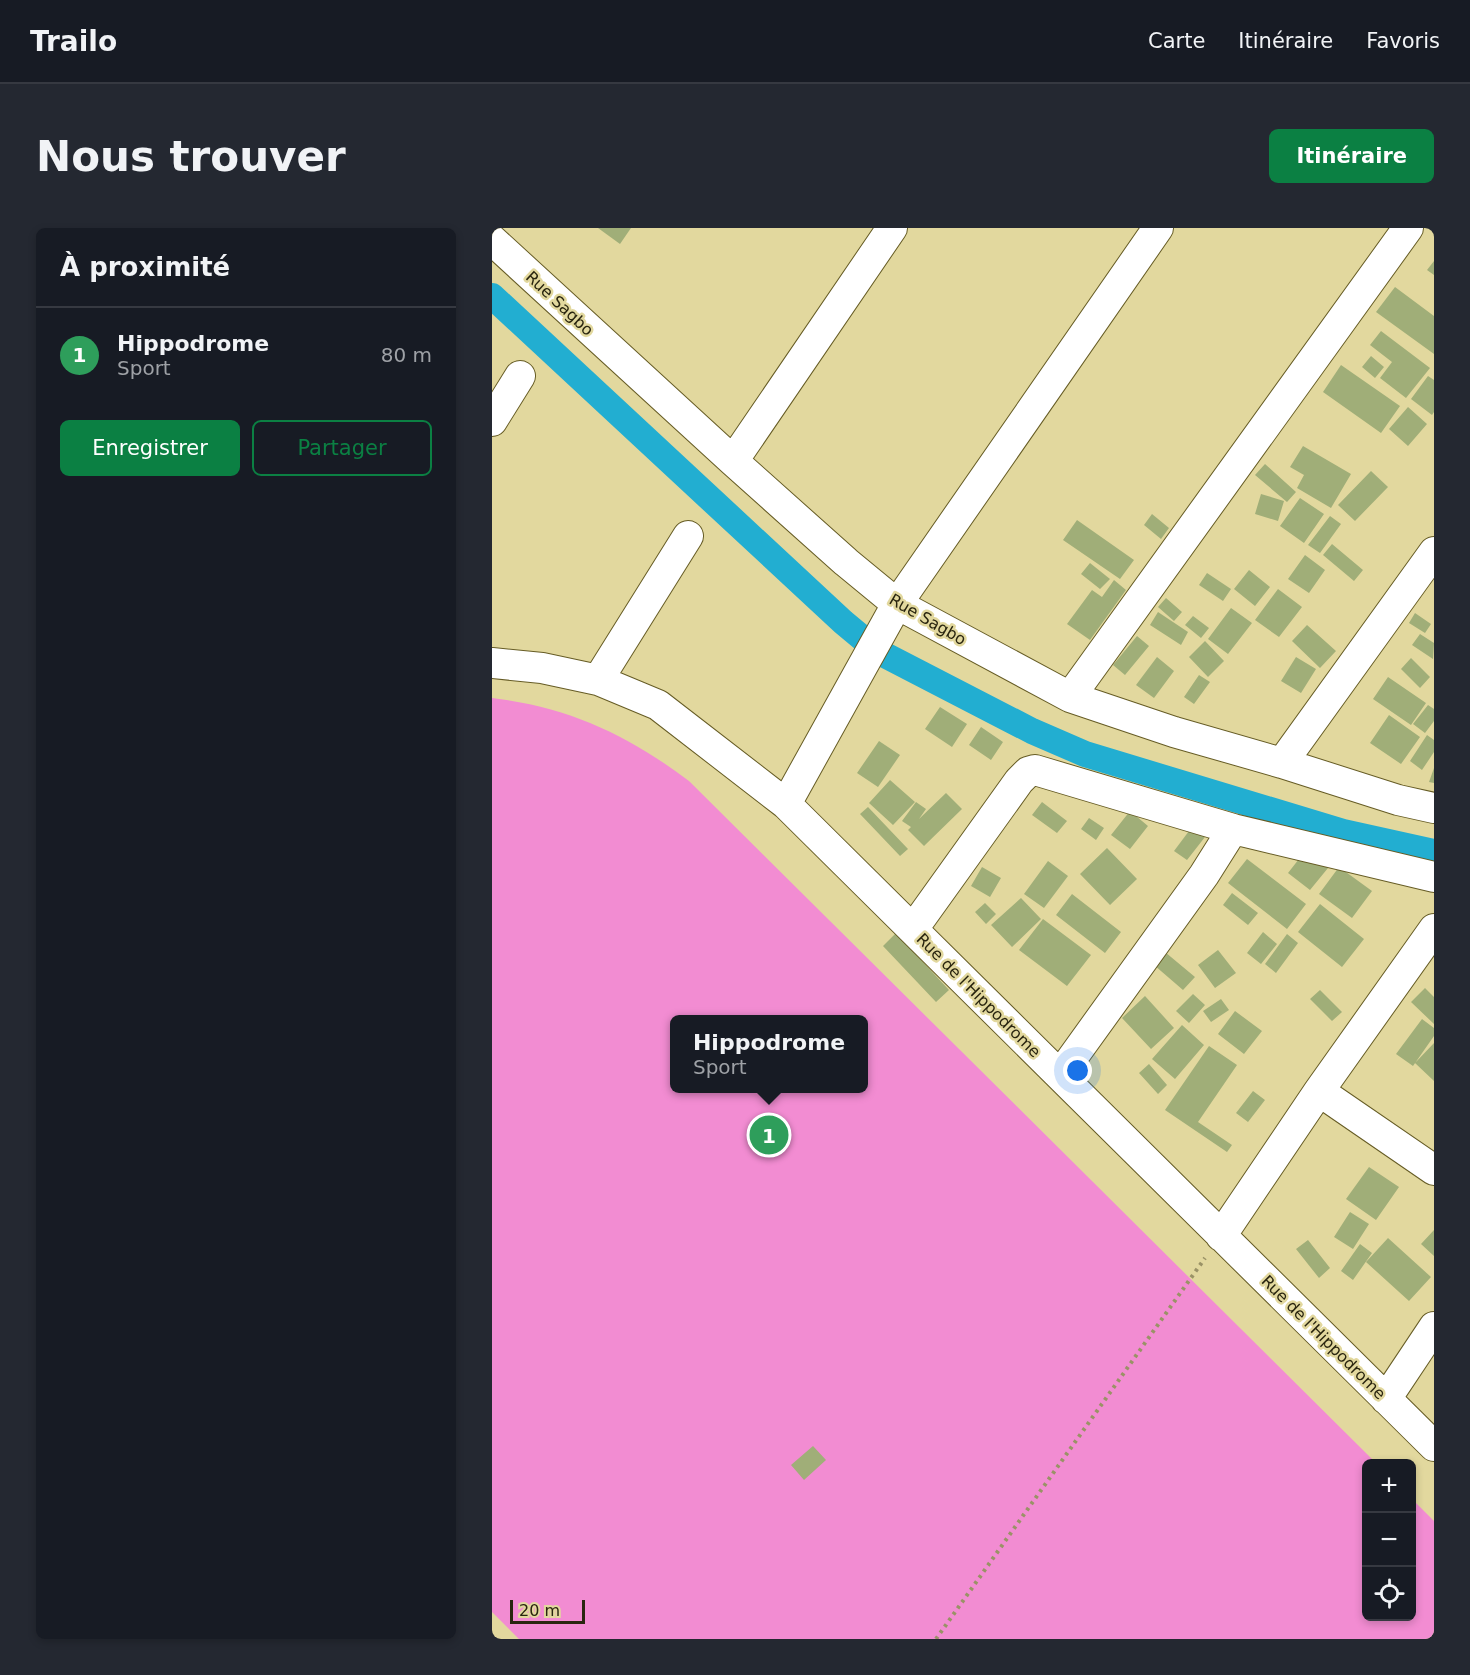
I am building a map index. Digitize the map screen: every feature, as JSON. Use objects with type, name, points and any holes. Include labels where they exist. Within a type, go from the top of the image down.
[{"type":"street","points":[[733,461],[891,228]]},
{"type":"street","points":[[786,804],[897,604],[1158,228]]},
{"type":"street","points":[[1070,697],[1408,228]]},
{"type":"street","name":"Rue Sagbo","points":[[492,240],[733,461],[846,562],[897,604],[1070,697],[1174,732],[1398,800],[1434,808]]},
{"type":"street","points":[[492,421],[520,376]]},
{"type":"street","points":[[598,680],[688,536]]},
{"type":"street","points":[[1282,763],[1434,552]]},
{"type":"street","name":"Rue de l'Hippodrome","points":[[492,663],[542,668],[598,680],[658,705],[786,804],[1434,1446]]},
{"type":"street","points":[[913,929],[1019,781],[1028,772],[1035,770],[1233,829],[1434,877]]},
{"type":"street","points":[[1060,1075],[1209,868],[1233,829]]},
{"type":"street","points":[[1221,1236],[1319,1091],[1434,929]]},
{"type":"street","points":[[1319,1091],[1434,1170]]},
{"type":"street","points":[[1386,1399],[1434,1327]]},
{"type":"path","points":[[936,1639],[1221,1236]]},
{"type":"shaded area","points":[[492,698],[547,708],[596,726],[643,750],[689,781],[1372,1459],[1362,1459],[1362,1621],[1416,1621],[1416,1503],[1434,1521],[1434,1639],[519,1639],[492,1612]]},
{"type":"building","points":[[598,228],[631,228],[620,244]]},
{"type":"building","points":[[1434,261],[1434,275],[1427,270]]},
{"type":"building","points":[[1395,287],[1434,316],[1434,354],[1376,312]]},
{"type":"building","points":[[1381,331],[1430,368],[1406,398],[1380,378],[1392,362],[1370,345]]},
{"type":"building","points":[[1371,356],[1384,367],[1375,378],[1362,367]]},
{"type":"building","points":[[1341,365],[1400,406],[1381,433],[1323,392]]},
{"type":"building","points":[[1428,376],[1434,380],[1434,412],[1432,415],[1411,399]]},
{"type":"building","points":[[1408,407],[1427,424],[1408,446],[1389,429]]},
{"type":"building","points":[[1303,446],[1351,474],[1331,508],[1297,488],[1304,475],[1290,467]]},
{"type":"building","points":[[1265,464],[1296,492],[1287,502],[1255,475]]},
{"type":"building","points":[[1371,471],[1388,487],[1355,521],[1338,505]]},
{"type":"building","points":[[1261,494],[1284,501],[1278,521],[1255,514]]},
{"type":"building","points":[[1300,498],[1324,514],[1304,543],[1280,526]]},
{"type":"building","points":[[1152,514],[1169,528],[1161,539],[1144,525]]},
{"type":"building","points":[[1330,516],[1341,524],[1320,553],[1308,545]]},
{"type":"building","points":[[1077,520],[1134,560],[1120,579],[1063,540]]},
{"type":"building","points":[[1332,544],[1363,570],[1354,581],[1323,555]]},
{"type":"building","points":[[1305,555],[1325,570],[1309,593],[1288,579]]},
{"type":"building","points":[[1090,563],[1110,579],[1100,589],[1081,574]]},
{"type":"building","points":[[1249,570],[1270,587],[1255,606],[1234,589]]},
{"type":"building","points":[[1207,573],[1231,589],[1223,601],[1199,585]]},
{"type":"building","points":[[1114,580],[1126,590],[1090,640],[1067,624],[1092,590],[1102,597]]},
{"type":"building","points":[[1278,589],[1302,607],[1279,637],[1255,620]]},
{"type":"building","points":[[1166,598],[1182,612],[1174,621],[1158,607]]},
{"type":"building","points":[[1231,608],[1252,623],[1228,654],[1208,639]]},
{"type":"building","points":[[1158,612],[1188,632],[1181,645],[1150,625]]},
{"type":"building","points":[[1415,613],[1431,624],[1425,633],[1409,623]]},
{"type":"building","points":[[1193,616],[1209,628],[1201,638],[1185,625]]},
{"type":"building","points":[[1307,625],[1336,651],[1320,668],[1292,641]]},
{"type":"building","points":[[1420,634],[1434,643],[1433,659],[1412,645]]},
{"type":"building","points":[[1137,636],[1149,646],[1125,675],[1113,665]]},
{"type":"building","points":[[1205,641],[1224,661],[1208,677],[1189,657]]},
{"type":"building","points":[[1157,657],[1174,671],[1154,698],[1136,685]]},
{"type":"building","points":[[1296,657],[1316,669],[1301,693],[1281,681]]},
{"type":"building","points":[[1411,658],[1430,677],[1420,688],[1401,669]]},
{"type":"building","points":[[1199,675],[1210,682],[1194,704],[1184,697]]},
{"type":"building","points":[[1388,677],[1426,703],[1411,725],[1373,699]]},
{"type":"building","points":[[1428,705],[1434,709],[1434,721],[1425,733],[1413,724]]},
{"type":"building","points":[[940,707],[967,724],[952,747],[925,729]]},
{"type":"building","points":[[1389,715],[1420,737],[1401,764],[1370,743]]},
{"type":"building","points":[[981,727],[1003,742],[991,760],[969,745]]},
{"type":"building","points":[[1427,735],[1434,740],[1434,752],[1422,770],[1410,761]]},
{"type":"building","points":[[879,741],[900,755],[878,787],[857,773]]},
{"type":"building","points":[[1434,768],[1434,783],[1429,782]]},
{"type":"building","points":[[890,780],[915,802],[893,825],[869,803]]},
{"type":"building","points":[[946,793],[962,809],[924,846],[908,830],[911,827],[902,821],[916,802],[926,809],[919,819]]},
{"type":"building","points":[[1042,802],[1067,821],[1057,833],[1032,815]]},
{"type":"building","points":[[868,807],[908,849],[900,856],[860,814]]},
{"type":"building","points":[[1130,811],[1148,826],[1130,849],[1111,835]]},
{"type":"building","points":[[1089,818],[1104,828],[1096,840],[1081,829]]},
{"type":"building","points":[[1192,827],[1205,837],[1187,860],[1174,851]]},
{"type":"building","points":[[1107,848],[1137,879],[1110,905],[1080,874]]},
{"type":"building","points":[[1306,850],[1328,868],[1310,890],[1288,873]]},
{"type":"building","points":[[1247,859],[1306,904],[1287,929],[1228,883]]},
{"type":"building","points":[[1048,861],[1068,876],[1044,908],[1024,894]]},
{"type":"building","points":[[982,867],[1001,878],[990,897],[971,886]]},
{"type":"building","points":[[1339,867],[1372,891],[1352,918],[1319,894]]},
{"type":"building","points":[[1232,893],[1258,913],[1248,925],[1223,905]]},
{"type":"building","points":[[1072,894],[1121,932],[1105,953],[1056,915]]},
{"type":"building","points":[[1021,898],[1041,919],[1012,947],[991,925]]},
{"type":"building","points":[[985,903],[996,914],[986,924],[975,912]]},
{"type":"building","points":[[1320,904],[1364,939],[1342,967],[1298,932]]},
{"type":"building","points":[[1043,919],[1091,955],[1067,986],[1019,950]]},
{"type":"building","points":[[1263,932],[1277,944],[1261,964],[1247,953]]},
{"type":"building","points":[[896,933],[949,990],[936,1002],[883,946]]},
{"type":"building","points":[[1287,934],[1298,943],[1276,973],[1265,964]]},
{"type":"building","points":[[1218,950],[1236,973],[1215,988],[1198,965]]},
{"type":"building","points":[[1165,952],[1195,977],[1183,990],[1154,965]]},
{"type":"building","points":[[1425,988],[1434,997],[1434,1024],[1411,1002]]},
{"type":"building","points":[[1320,990],[1342,1012],[1332,1021],[1310,999]]},
{"type":"building","points":[[1193,994],[1205,1005],[1189,1023],[1176,1011]]},
{"type":"building","points":[[1145,996],[1174,1028],[1151,1049],[1122,1018]]},
{"type":"building","points":[[1221,999],[1229,1010],[1211,1022],[1203,1011]]},
{"type":"building","points":[[1235,1011],[1262,1031],[1244,1054],[1218,1034]]},
{"type":"building","points":[[1422,1019],[1434,1028],[1434,1036],[1413,1066],[1396,1054]]},
{"type":"building","points":[[1182,1025],[1204,1045],[1175,1079],[1152,1059]]},
{"type":"building","points":[[1434,1043],[1434,1081],[1415,1063]]},
{"type":"building","points":[[1209,1046],[1237,1065],[1198,1122],[1232,1145],[1227,1152],[1165,1110]]},
{"type":"building","points":[[1149,1064],[1167,1085],[1158,1094],[1139,1073]]},
{"type":"building","points":[[1253,1091],[1265,1100],[1248,1122],[1236,1113]]},
{"type":"building","points":[[1369,1167],[1399,1187],[1376,1220],[1346,1199]]},
{"type":"building","points":[[1350,1212],[1369,1224],[1353,1249],[1334,1237]]},
{"type":"building","points":[[1434,1230],[1434,1256],[1421,1244]]},
{"type":"building","points":[[1388,1238],[1431,1277],[1409,1301],[1366,1262]]},
{"type":"building","points":[[1308,1240],[1330,1268],[1319,1278],[1296,1249]]},
{"type":"building","points":[[1360,1244],[1372,1253],[1353,1280],[1341,1271]]},
{"type":"building","points":[[813,1446],[826,1460],[804,1480],[791,1465]]},
{"type":"waterway","points":[[492,296],[843,622],[879,652],[1032,731],[1085,754],[1343,832],[1434,852]]},
{"type":"place","name":"Hippodrome","points":[[769,1135]]}]
